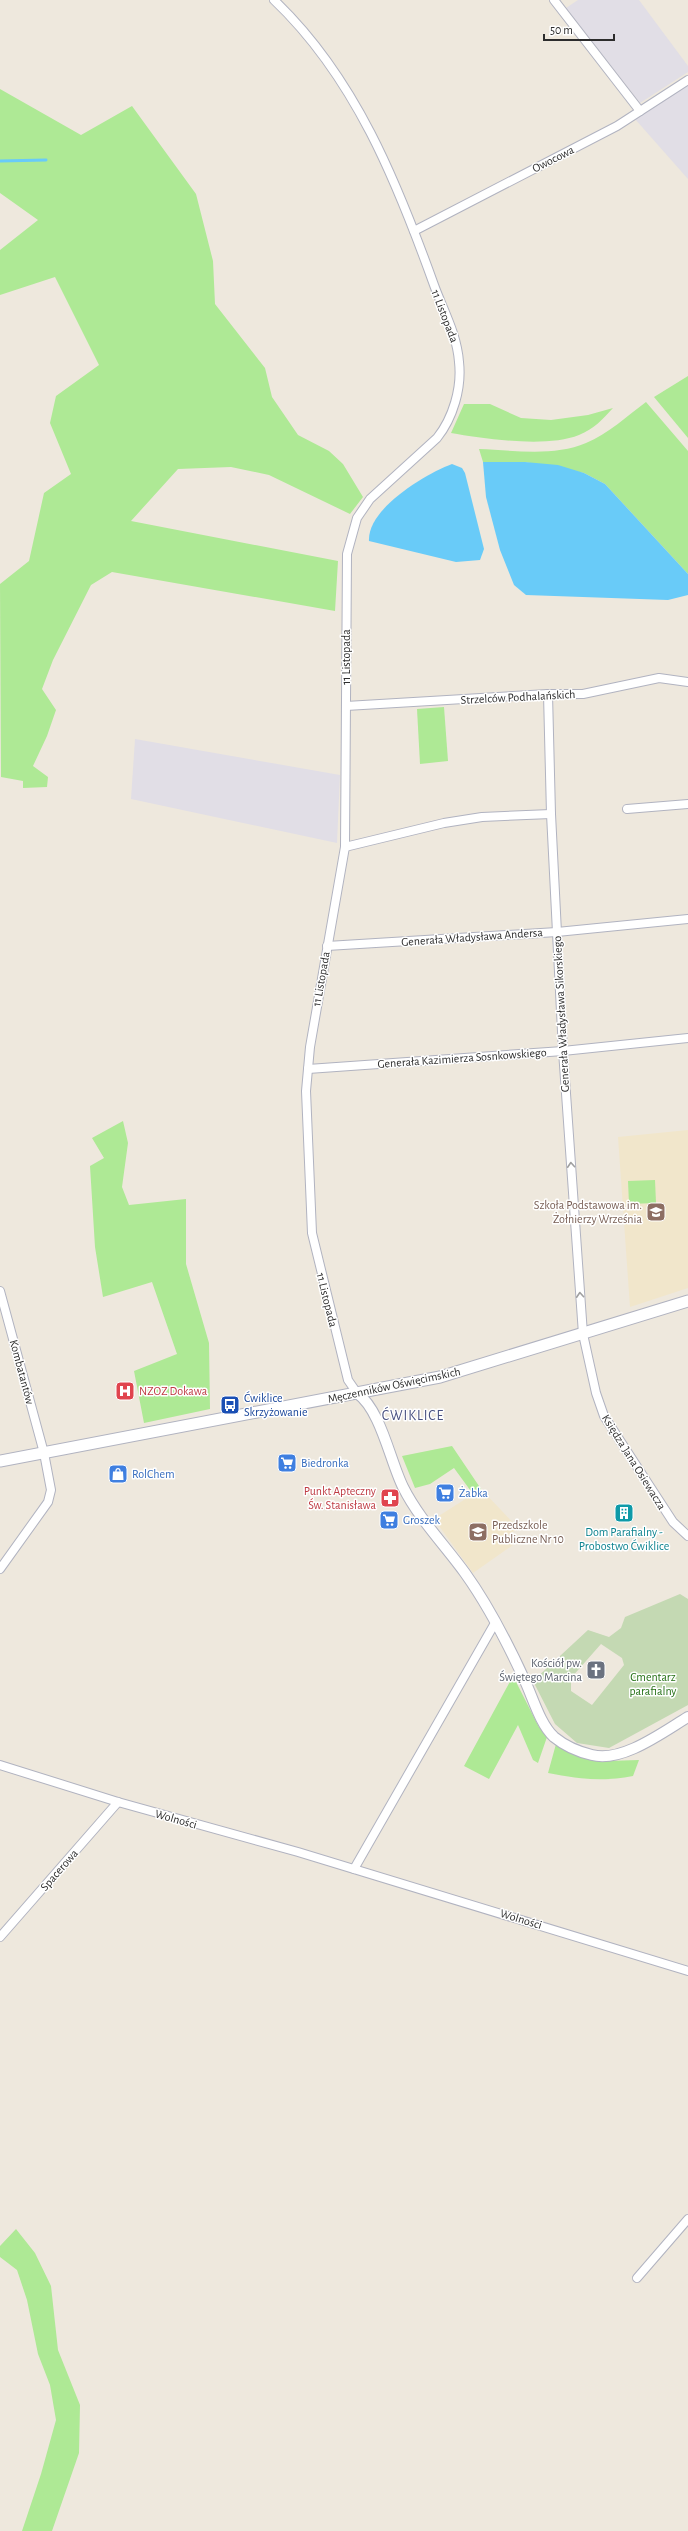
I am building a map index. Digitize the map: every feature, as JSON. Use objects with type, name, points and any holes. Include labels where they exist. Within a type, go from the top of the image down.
[{"type":"main road","name":"Męczenników Oświęcimskich","points":[[0,1461],[357,1394],[463,1371],[688,1301]]},
{"type":"street","name":"11 Listopada","points":[[274,0],[305,34],[346,88],[371,132],[414,231],[457,347],[460,363],[458,392],[446,427],[437,438],[370,499],[357,518],[347,554],[345,847],[327,946],[308,1069],[307,1156],[312,1233],[348,1380],[357,1394]]},
{"type":"street","points":[[554,0],[640,111]]},
{"type":"street","name":"Owocowa","points":[[414,231],[617,126],[688,80]]},
{"type":"street","name":"Strzelców Podhalańskich","points":[[346,706],[548,694],[583,694],[659,678],[688,682]]},
{"type":"street","name":"Generała Władysława Sikorskiego","points":[[548,694],[551,814],[563,1051],[583,1334]]},
{"type":"street","points":[[627,809],[688,804]]},
{"type":"street","points":[[345,847],[444,823],[482,817],[551,814]]},
{"type":"street","name":"Generała Władysława Andersa","points":[[327,946],[557,932],[688,919]]},
{"type":"street","name":"Generała Kazimierza Sosnkowskiego","points":[[308,1069],[563,1051],[688,1038]]},
{"type":"street","name":"Kombatantów","points":[[0,1291],[44,1453],[50,1482],[50,1497],[0,1569]]},
{"type":"street","name":"Księdza Jana Osiewacza","points":[[583,1334],[596,1393],[604,1416],[673,1522],[688,1536]]},
{"type":"street","points":[[357,1394],[370,1406],[403,1486],[415,1507],[466,1574],[495,1623],[545,1724],[554,1737],[575,1750],[594,1756],[615,1756],[644,1743],[688,1717]]},
{"type":"street","points":[[354,1869],[495,1623]]},
{"type":"street","name":"Wolności","points":[[0,1765],[118,1802],[354,1869],[688,1971]]},
{"type":"street","name":"Spacerowa","points":[[0,1937],[118,1802]]},
{"type":"street","points":[[637,2278],[688,2219]]},
{"type":"shaded area","points":[[578,0],[639,0],[688,66],[688,72],[640,103],[566,8]]},
{"type":"shaded area","points":[[688,85],[688,179],[635,119]]},
{"type":"shaded area","points":[[135,739],[340,775],[337,843],[131,799]]},
{"type":"shaded area","name":"Szkoła Podstawowa im. Żołnierzy Września","points":[[688,1130],[688,1288],[630,1307],[618,1137]]},
{"type":"shaded area","name":"Przedszkole Publiczne Nr 10","points":[[481,1489],[519,1529],[508,1534],[513,1545],[473,1573],[434,1519]]},
{"type":"green space","points":[[0,89],[81,135],[132,106],[196,194],[213,261],[215,304],[265,368],[272,397],[298,435],[329,451],[343,464],[363,497],[350,514],[269,475],[231,467],[178,469],[131,521],[338,561],[335,611],[112,572],[91,585],[53,660],[42,689],[56,710],[47,736],[33,766],[48,777],[47,787],[23,788],[23,781],[1,777],[0,584],[29,561],[44,493],[71,474],[50,423],[56,396],[99,365],[55,277],[0,295],[0,250],[38,220],[0,193]]},
{"type":"green space","points":[[688,376],[688,438],[654,397]]},
{"type":"green space","points":[[646,402],[688,451],[688,574],[605,484],[584,473],[525,462],[483,462],[479,449],[533,452],[560,450],[574,447],[602,435]]},
{"type":"green space","points":[[464,404],[490,404],[521,418],[551,420],[588,415],[613,408],[594,427],[584,433],[566,439],[533,442],[498,440],[451,433]]},
{"type":"green space","points":[[444,707],[448,761],[420,764],[417,709]]},
{"type":"green space","points":[[123,1121],[128,1143],[122,1187],[129,1205],[186,1199],[186,1264],[209,1343],[210,1409],[144,1423],[134,1371],[177,1354],[152,1282],[103,1297],[95,1247],[90,1166],[104,1158],[92,1138]]},
{"type":"green space","points":[[655,1180],[656,1203],[629,1204],[628,1181]]},
{"type":"green space","points":[[452,1446],[481,1489],[473,1494],[454,1468],[430,1484],[415,1488],[402,1456]]},
{"type":"green space","name":"Cmentarz parafialny","points":[[680,1594],[688,1599],[688,1705],[609,1748],[577,1743],[555,1724],[533,1681],[588,1630],[609,1637],[621,1628],[625,1617]],"holes":[[[601,1644],[622,1658],[624,1665],[592,1705],[571,1691],[571,1678]]]},
{"type":"green space","points":[[513,1676],[539,1727],[547,1737],[538,1763],[533,1760],[518,1725],[489,1779],[464,1766]]},
{"type":"green space","points":[[556,1744],[577,1756],[587,1759],[606,1761],[639,1760],[633,1776],[622,1778],[590,1779],[548,1773]]},
{"type":"green space","points":[[16,2229],[35,2253],[51,2286],[58,2350],[80,2405],[79,2453],[52,2531],[22,2531],[41,2474],[56,2420],[50,2385],[38,2354],[27,2300],[17,2270],[0,2257],[0,2246]]},
{"type":"water","points":[[483,462],[525,462],[558,465],[584,473],[605,484],[688,574],[688,595],[668,600],[526,595],[514,585],[500,550],[486,497]]},
{"type":"water","points":[[452,464],[462,468],[465,473],[484,549],[480,560],[456,562],[369,541],[371,529],[377,517],[387,505],[413,484]]},
{"type":"waterway","points":[[0,161],[46,160]]},
{"type":"place","name":"Szkoła Podstawowa im. Żołnierzy Września","points":[[656,1212]]},
{"type":"place","name":"NZOZ Dokawa","points":[[125,1391]]},
{"type":"place","name":"Ćwiklice Skrzyżowanie","points":[[230,1405]]},
{"type":"place","name":"Biedronka","points":[[287,1463]]},
{"type":"place","name":"RolChem","points":[[118,1474]]},
{"type":"place","name":"Żabka","points":[[445,1493]]},
{"type":"place","name":"Punkt Apteczny Św. Stanisława","points":[[390,1498]]},
{"type":"place","name":"Dom Parafialny - Probostwo Ćwiklice","points":[[624,1513]]},
{"type":"place","name":"Groszek","points":[[389,1520]]},
{"type":"place","name":"Przedszkole Publiczne Nr 10","points":[[478,1532]]},
{"type":"place","name":"Kościół pw. Świętego Marcina","points":[[596,1670]]},
{"type":"district","name":"ĆWIKLICE","points":[[413,1416]]}]
